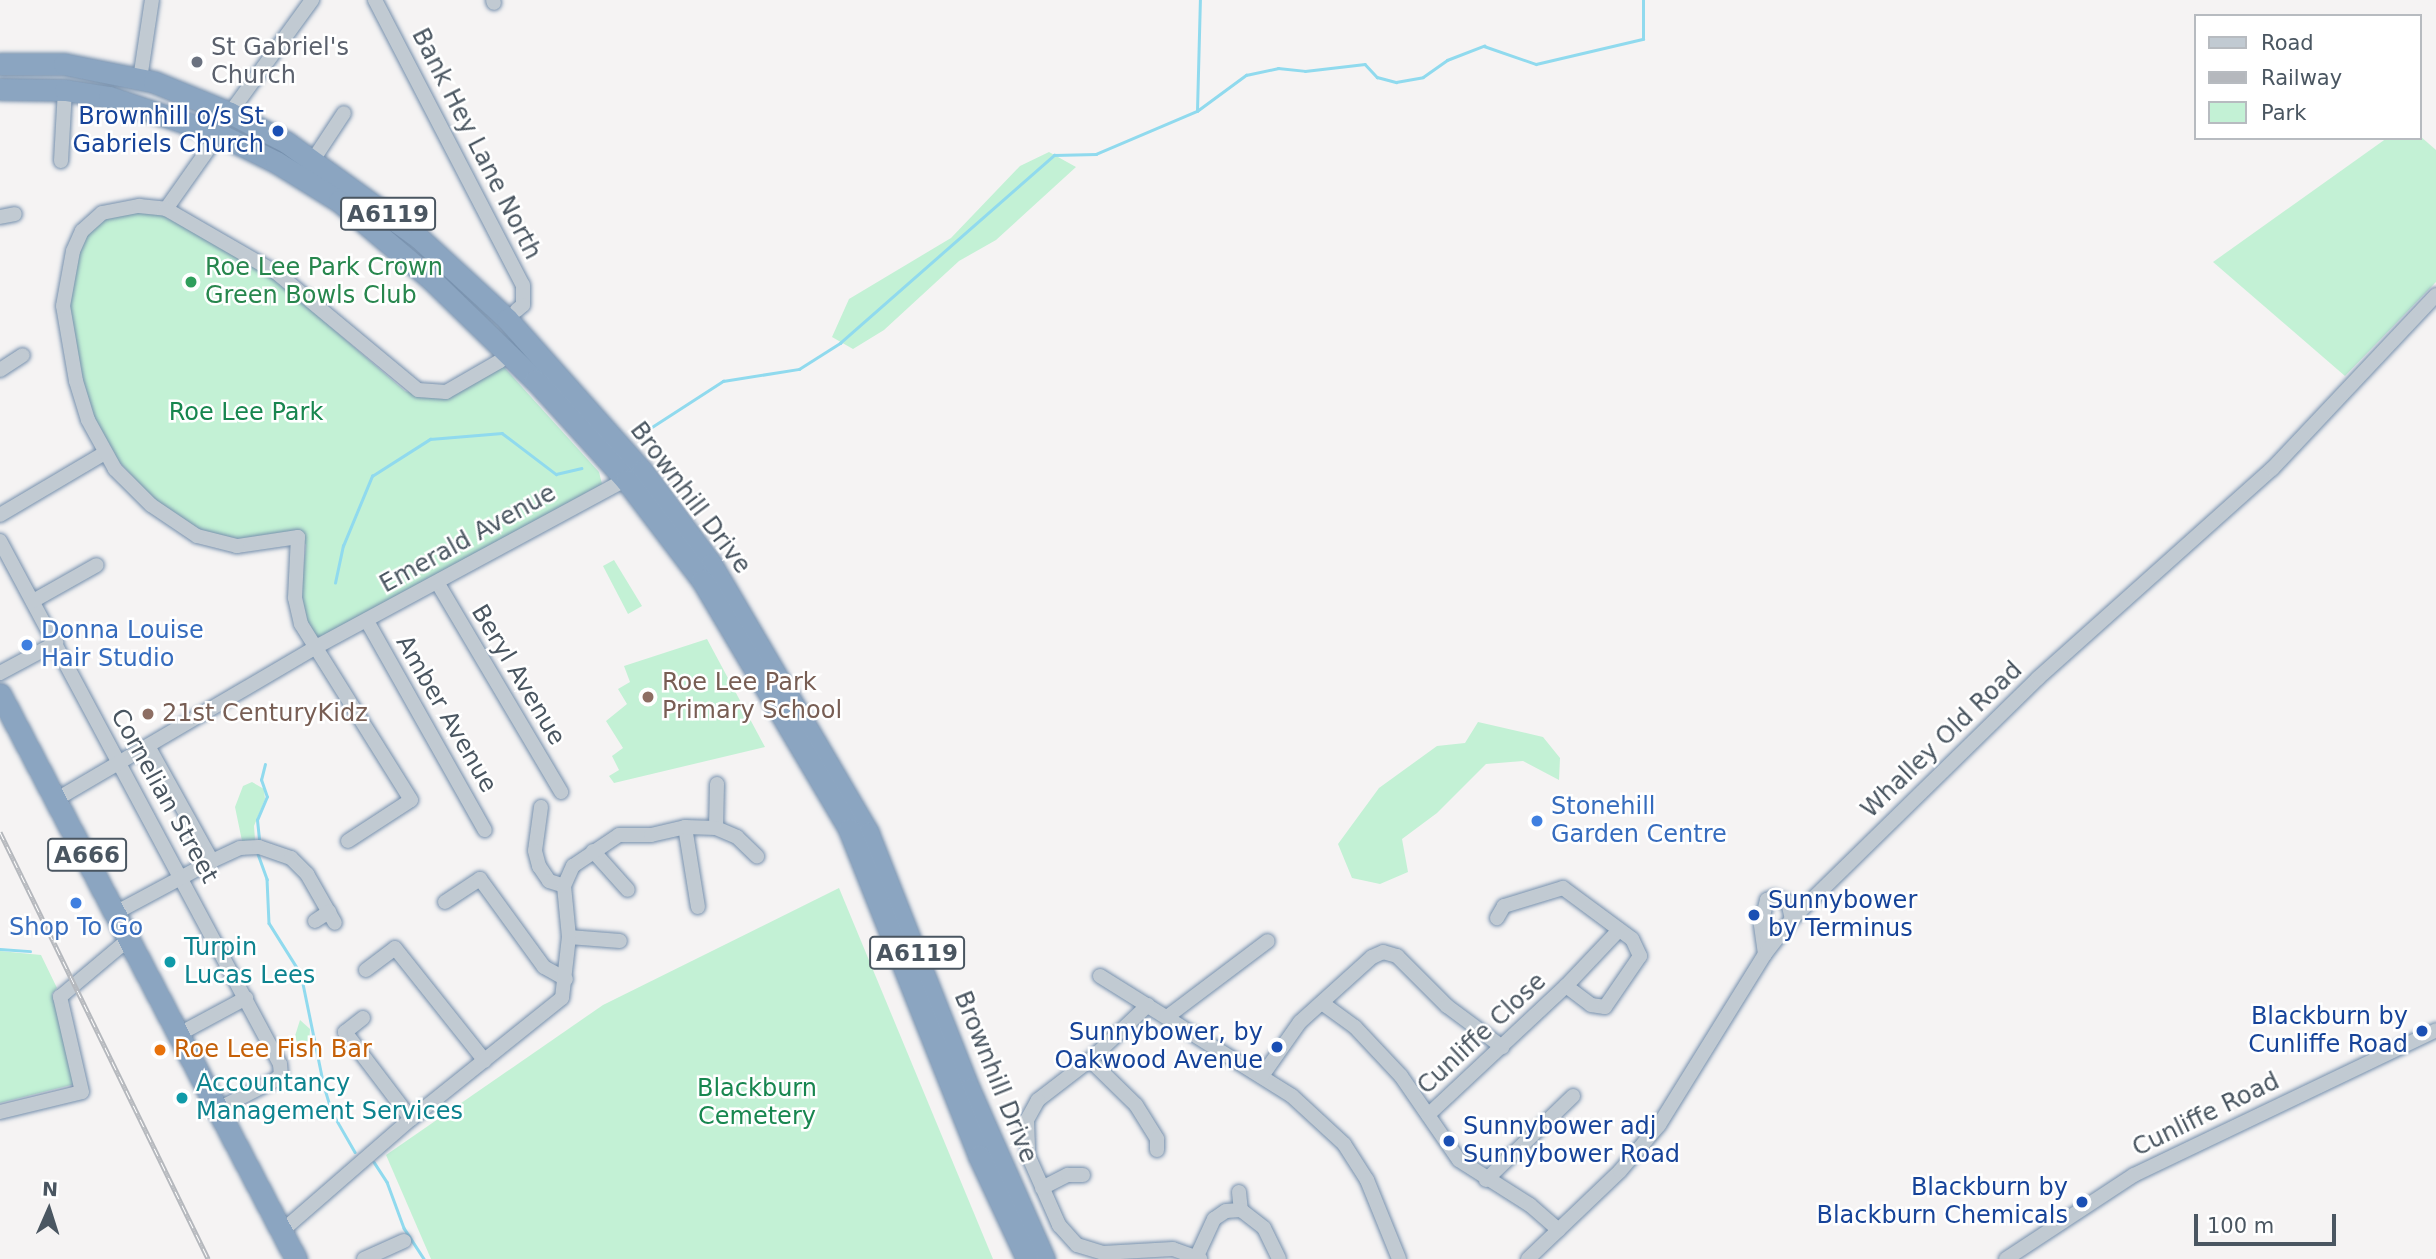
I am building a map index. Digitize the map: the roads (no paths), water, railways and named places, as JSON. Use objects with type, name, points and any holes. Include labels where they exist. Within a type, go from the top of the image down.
[{"type":"highway","name":"Brownhill Drive","points":[[0,64],[64,64],[140,79],[230,113],[313,160],[419,238],[507,319],[634,476],[711,564],[868,833],[969,1089],[1044,1259]]},
{"type":"highway","name":"Brownhill Drive","points":[[0,89],[65,90],[109,97],[219,134],[272,159],[338,201],[432,280],[634,476],[709,591],[849,829],[978,1156],[1027,1259]]},
{"type":"highway","name":"A666","points":[[0,694],[181,1032],[296,1259]]},
{"type":"street","points":[[140,79],[152,0]]},
{"type":"street","points":[[230,113],[312,0]]},
{"type":"street","name":"Bank Hey Lane North","points":[[375,0],[523,285],[523,305],[517,310]]},
{"type":"street","points":[[61,161],[65,90]]},
{"type":"street","points":[[313,160],[344,113]]},
{"type":"street","points":[[166,209],[219,134]]},
{"type":"street","points":[[348,841],[411,800],[301,624],[295,598],[298,537],[237,546],[197,536],[177,526],[127,485],[105,453],[76,381],[63,306],[66,276],[82,231],[102,213],[139,206],[166,209],[277,273],[418,390],[446,392],[500,361],[507,352]]},
{"type":"street","name":"Whalley Old Road","points":[[1528,1259],[1620,1171],[1659,1125],[1765,954],[1792,919],[2038,678],[2272,469],[2436,295]]},
{"type":"street","points":[[0,370],[23,355]]},
{"type":"street","points":[[0,515],[105,453]]},
{"type":"street","name":"Emerald Avenue","points":[[57,799],[316,647],[634,476]]},
{"type":"street","name":"Cornelian Street","points":[[0,541],[183,876],[280,1064],[281,1075],[220,1108]]},
{"type":"street","points":[[33,601],[97,565]]},
{"type":"street","name":"Beryl Avenue","points":[[437,582],[561,792]]},
{"type":"street","name":"Amber Avenue","points":[[367,621],[485,830]]},
{"type":"street","points":[[0,673],[56,643]]},
{"type":"street","points":[[148,746],[212,861]]},
{"type":"street","points":[[716,828],[717,784]]},
{"type":"street","points":[[541,807],[535,851],[538,866],[550,881],[564,886]]},
{"type":"street","points":[[685,827],[693,856],[691,880],[698,907]]},
{"type":"street","points":[[282,1231],[411,1119],[562,999],[569,937],[564,886],[573,866],[619,835],[651,835],[685,827],[716,828],[737,836],[757,856]]},
{"type":"street","points":[[117,912],[240,848],[259,847],[291,858],[332,917],[315,921]]},
{"type":"street","points":[[593,851],[628,890]]},
{"type":"street","points":[[445,902],[480,879],[544,967],[566,979]]},
{"type":"street","name":"Cunliffe Close","points":[[1497,918],[1504,906],[1558,887],[1637,943],[1641,953],[1613,1000],[1596,1007],[1566,986]]},
{"type":"street","points":[[1765,954],[1761,924],[1767,900],[1774,897],[1788,902],[1792,919]]},
{"type":"street","name":"Cunliffe Close","points":[[1428,1115],[1566,986],[1619,930]]},
{"type":"street","points":[[569,937],[620,941]]},
{"type":"street","points":[[0,1112],[82,1092],[60,997],[130,938]]},
{"type":"street","points":[[1167,1017],[1268,941]]},
{"type":"street","points":[[366,970],[395,948],[485,1061]]},
{"type":"street","points":[[1262,1076],[1300,1022],[1372,957],[1392,953],[1447,1006],[1502,1047]]},
{"type":"street","points":[[1100,976],[1262,1076],[1344,1144],[1367,1180],[1399,1259]]},
{"type":"street","points":[[181,1032],[246,998]]},
{"type":"street","points":[[1322,1003],[1355,1027],[1401,1076],[1459,1160],[1486,1180],[1530,1205],[1559,1230]]},
{"type":"street","points":[[1148,1005],[1090,1060],[1031,1110],[1026,1142],[1042,1188],[1065,1235],[1090,1251],[1161,1248],[1198,1257],[1214,1219],[1226,1211],[1241,1210],[1264,1228],[1279,1259]]},
{"type":"street","points":[[363,1018],[345,1032],[411,1119]]},
{"type":"street","name":"Cunliffe Road","points":[[2006,1259],[2134,1175],[2436,1030]]},
{"type":"street","points":[[1090,1060],[1136,1105],[1157,1139],[1157,1150]]},
{"type":"street","points":[[1486,1180],[1573,1096]]},
{"type":"street","points":[[1042,1188],[1068,1170],[1083,1175]]},
{"type":"street","points":[[1239,1192],[1241,1210]]},
{"type":"street","points":[[363,1259],[404,1241]]},
{"type":"waterway","points":[[1197,111],[1200,0]]},
{"type":"waterway","points":[[641,434],[723,381],[799,369],[840,343],[1054,155],[1096,154],[1197,111],[1246,75],[1278,68],[1305,71],[1365,64],[1377,77],[1396,82],[1423,77],[1447,60],[1484,46],[1536,64],[1643,39],[1643,0]]},
{"type":"waterway","points":[[335,583],[343,546],[372,476],[430,439],[502,433],[556,474],[581,468]]},
{"type":"waterway","points":[[259,839],[257,820],[267,797],[261,780],[265,764]]},
{"type":"waterway","points":[[258,854],[267,879],[269,923],[301,974],[324,1086],[332,1112],[355,1152]]},
{"type":"waterway","points":[[0,949],[30,951]]},
{"type":"waterway","points":[[374,1162],[387,1182],[404,1228],[424,1259]]},
{"type":"railway","points":[[0,832],[208,1259]]},
{"type":"place","name":"St Gabriel's Church","points":[[197,62]]},
{"type":"place","name":"Brownhill o/s St Gabriels Church","points":[[278,131]]},
{"type":"place","name":"Roe Lee Park Crown Green Bowls Club","points":[[191,282]]},
{"type":"place","name":"Donna Louise Hair Studio","points":[[27,645]]},
{"type":"place","name":"Roe Lee Park Primary School","points":[[648,697]]},
{"type":"place","name":"21st CenturyKidz","points":[[148,714]]},
{"type":"place","name":"Stonehill Garden Centre","points":[[1537,821]]},
{"type":"place","name":"Shop To Go","points":[[76,903]]},
{"type":"place","name":"Sunnybower by Terminus","points":[[1754,915]]},
{"type":"place","name":"Turpin Lucas Lees","points":[[170,962]]},
{"type":"place","name":"Blackburn by Cunliffe Road","points":[[2422,1031]]},
{"type":"place","name":"Sunnybower, by Oakwood Avenue","points":[[1277,1047]]},
{"type":"place","name":"Roe Lee Fish Bar","points":[[160,1050]]},
{"type":"place","name":"Accountancy Management Services","points":[[182,1098]]},
{"type":"place","name":"Sunnybower adj Sunnybower Road","points":[[1449,1141]]},
{"type":"place","name":"Blackburn by Blackburn Chemicals","points":[[2082,1202]]},
{"type":"park label","name":"Roe Lee Park","points":[[246,413]]},
{"type":"park label","name":"Blackburn Cemetery","points":[[757,1103]]}]
